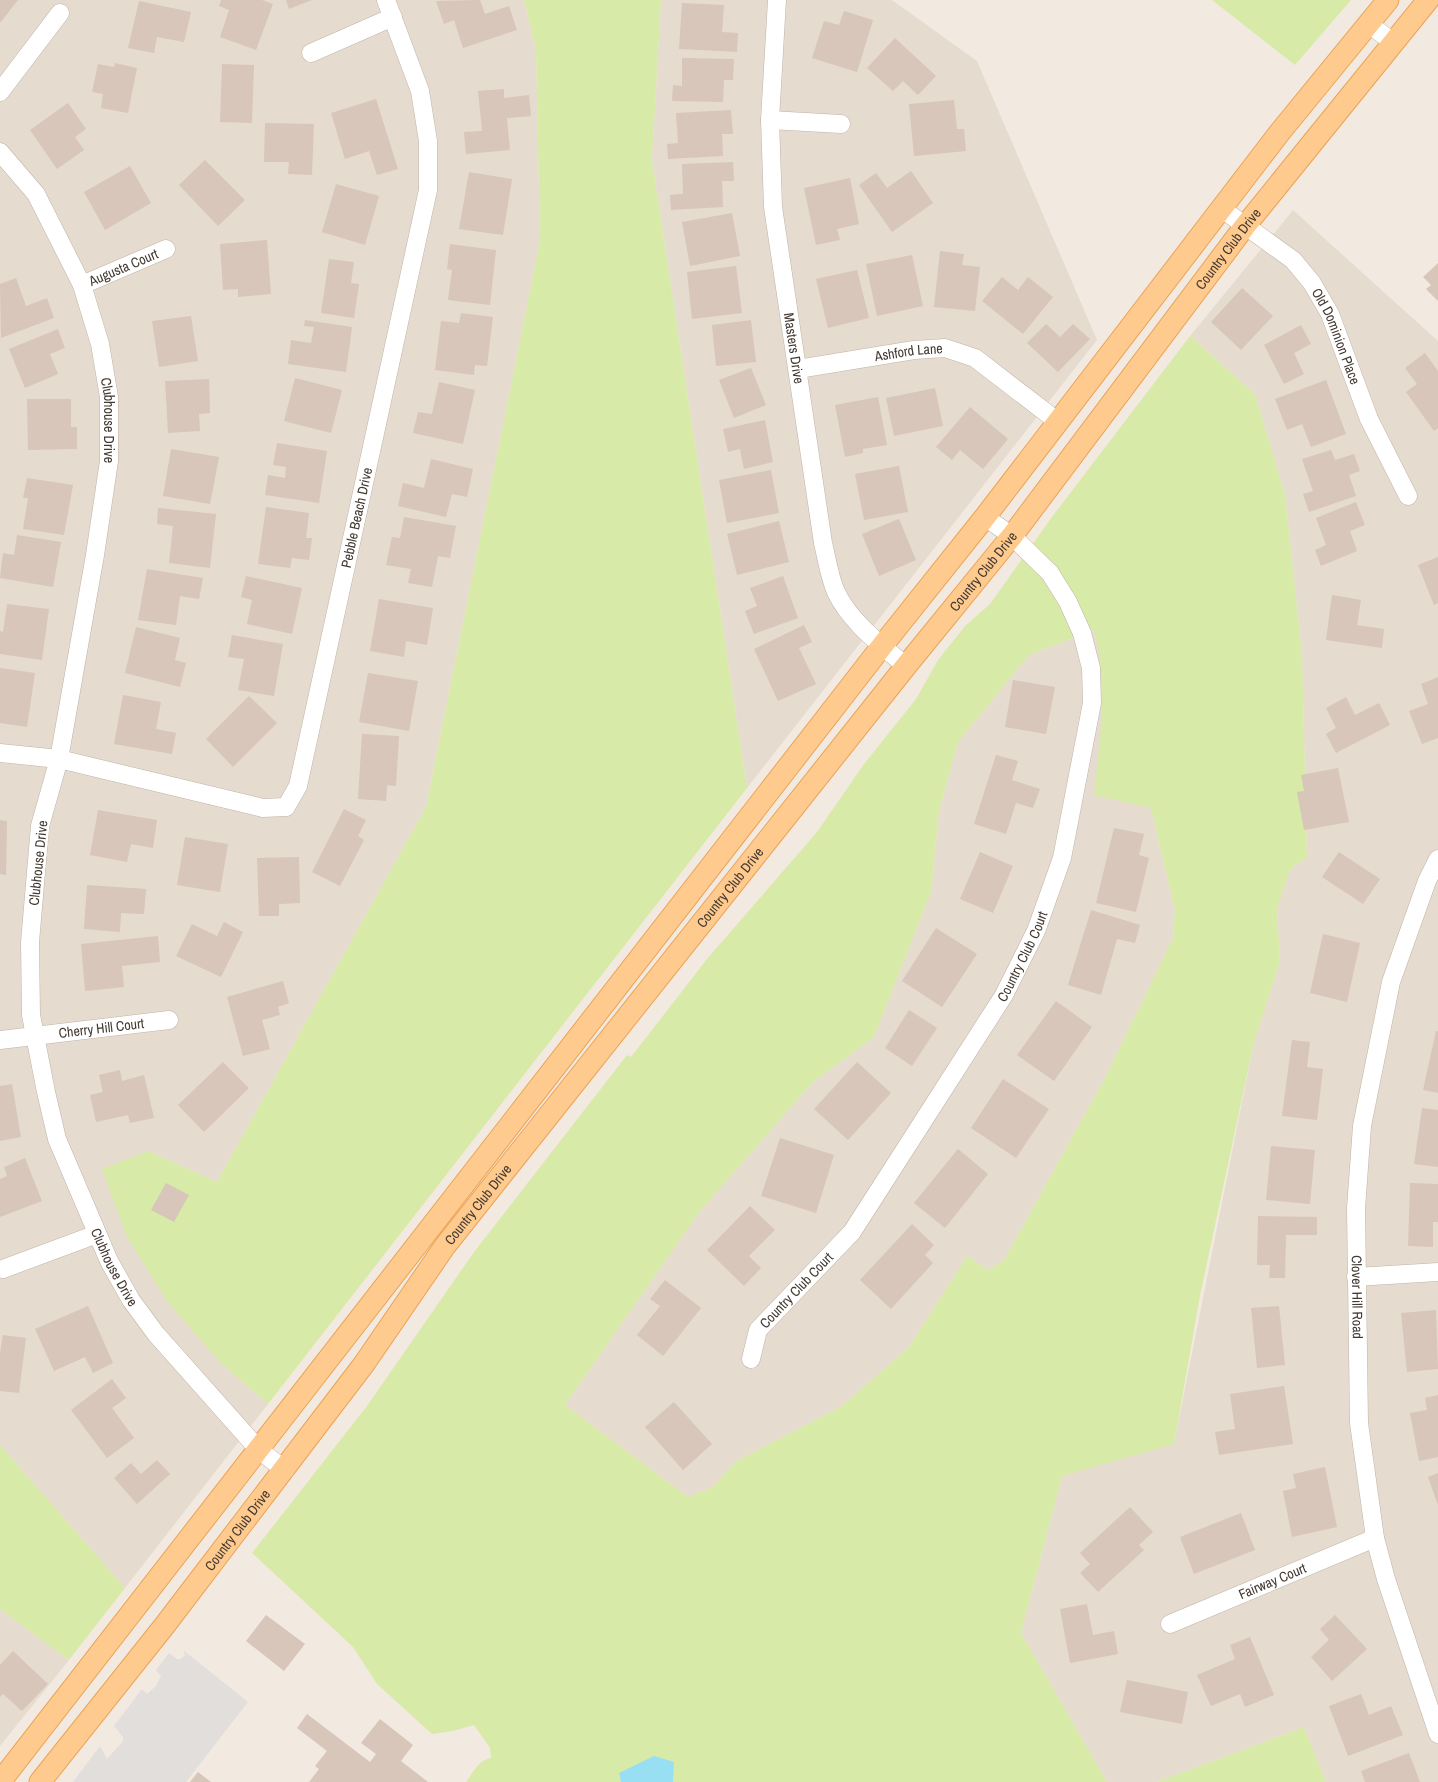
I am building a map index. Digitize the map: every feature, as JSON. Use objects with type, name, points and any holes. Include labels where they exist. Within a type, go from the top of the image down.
[{"type":"main road","name":"Country Club Drive","points":[[0,1782],[882,646],[985,517],[1280,132],[1388,0]]},
{"type":"main road","name":"Country Club Drive","points":[[40,1782],[284,1470],[364,1364],[446,1246],[906,666],[1012,536],[1245,226],[1428,0]]},
{"type":"street","name":"Pebble Beach Drive","points":[[59,759],[263,808],[286,807],[298,786],[428,190],[428,141],[420,91],[386,0]]},
{"type":"street","name":"Masters Drive","points":[[777,0],[770,120],[773,207],[829,573],[836,593],[850,615],[906,666]]},
{"type":"street","points":[[0,92],[60,13]]},
{"type":"street","points":[[311,53],[393,17]]},
{"type":"street","points":[[1369,24],[1394,43]]},
{"type":"street","points":[[770,120],[840,124]]},
{"type":"street","name":"Clubhouse Drive","points":[[0,152],[36,194],[82,285],[100,344],[108,398],[109,461],[59,759],[40,826],[30,933],[30,1015],[57,1139],[109,1261],[131,1300],[156,1334],[259,1450],[284,1470]]},
{"type":"street","name":"Old Dominion Place","points":[[1222,209],[1293,260],[1312,283],[1330,314],[1369,419],[1408,496]]},
{"type":"street","name":"Augusta Court","points":[[82,285],[166,249]]},
{"type":"street","name":"Ashford Lane","points":[[798,369],[914,350],[945,348],[975,358],[1057,421]]},
{"type":"street","name":"Country Club Court","points":[[751,1359],[758,1330],[852,1232],[1004,995],[1036,931],[1062,858],[1092,703],[1091,668],[1082,633],[1068,602],[1050,574],[1012,536],[985,517]]},
{"type":"street","points":[[0,753],[59,759]]},
{"type":"street","name":"Clover Hill Road","points":[[1438,859],[1427,881],[1391,982],[1364,1116],[1356,1208],[1359,1423],[1375,1538],[1386,1579],[1438,1734]]},
{"type":"street","name":"Cherry Hill Court","points":[[0,1040],[169,1020]]},
{"type":"street","points":[[2,1270],[97,1234]]},
{"type":"street","points":[[1356,1277],[1438,1272]]},
{"type":"street","name":"Fairway Court","points":[[1170,1624],[1375,1538]]},
{"type":"shaded area","points":[[0,0],[524,0],[536,50],[540,241],[426,807],[217,1182],[148,1151],[221,1363],[268,1404],[125,1588],[0,1445]]},
{"type":"shaded area","points":[[661,0],[892,0],[977,61],[1097,340],[747,788],[652,160]]},
{"type":"shaded area","points":[[1293,210],[1438,341],[1438,1782],[1326,1782],[1304,1727],[1157,1782],[1107,1782],[1021,1633],[1062,1476],[1174,1443],[1254,1042],[1280,962],[1277,909],[1290,869],[1307,858],[1302,653],[1285,495],[1255,394],[1190,336]]},
{"type":"shaded area","points":[[1094,630],[1101,658],[1104,709],[1151,808],[1175,911],[1173,938],[1105,1078],[1004,1260],[988,1270],[967,1256],[909,1347],[842,1406],[735,1462],[713,1487],[688,1497],[565,1405],[700,1211],[813,1082],[874,1037],[931,892],[939,811],[958,742],[1029,655]]},
{"type":"shaded area","points":[[0,1609],[69,1660],[0,1746]]},
{"type":"shaded area","points":[[183,1650],[248,1702],[186,1782],[73,1782],[100,1746],[107,1759],[123,1741],[123,1737],[114,1726],[142,1689],[147,1694],[156,1686],[161,1676],[156,1670],[169,1653],[177,1659],[181,1659],[185,1655]]},
{"type":"green space","points":[[524,0],[661,0],[652,160],[747,788],[268,1404],[221,1363],[169,1304],[127,1237],[102,1169],[148,1151],[217,1182],[426,807],[540,241],[536,50]]},
{"type":"green space","points":[[1212,0],[1351,0],[1295,65]]},
{"type":"green space","points":[[1190,336],[1255,394],[1285,495],[1302,653],[1307,858],[1290,869],[1277,909],[1280,962],[1254,1042],[1200,1296],[1174,1444],[1062,1476],[1021,1633],[1107,1782],[466,1782],[479,1764],[491,1758],[490,1748],[474,1725],[432,1734],[377,1684],[353,1647],[252,1553],[367,1406],[474,1252],[627,1055],[631,1057],[707,959],[817,832],[864,764],[916,699],[938,660],[965,626],[990,604],[1052,517]],"holes":[[[1094,630],[1099,651],[1102,712],[1094,795],[1151,808],[1175,911],[1173,938],[1105,1078],[1004,1260],[988,1270],[967,1256],[909,1347],[842,1406],[735,1462],[713,1487],[688,1497],[565,1405],[700,1211],[813,1082],[874,1037],[931,892],[939,811],[958,742],[1029,655]]]},
{"type":"green space","points":[[0,1445],[125,1588],[69,1660],[0,1609]]},
{"type":"green space","points":[[1304,1727],[1326,1782],[1157,1782]]},
{"type":"water","points":[[654,1756],[674,1762],[673,1782],[621,1782],[619,1773]]},
{"type":"building","points":[[0,0],[18,0],[0,23]]},
{"type":"building","points":[[221,0],[262,0],[273,4],[256,50],[220,37],[229,10],[219,6]]},
{"type":"building","points":[[286,0],[312,0],[289,9]]},
{"type":"building","points":[[480,0],[485,14],[509,6],[517,30],[463,48],[454,20],[444,24],[436,1]]},
{"type":"building","points":[[139,1],[191,12],[184,42],[157,37],[154,53],[128,48]]},
{"type":"building","points":[[682,3],[724,5],[722,32],[738,33],[737,52],[679,49]]},
{"type":"building","points":[[844,11],[873,20],[857,72],[812,58],[824,21],[839,25]]},
{"type":"building","points":[[895,38],[936,76],[918,95],[903,81],[893,91],[867,68]]},
{"type":"building","points":[[682,58],[734,59],[733,80],[724,80],[723,102],[672,101],[673,85],[682,86]]},
{"type":"building","points":[[115,63],[137,68],[128,113],[101,108],[103,94],[92,92],[98,64],[114,67]]},
{"type":"building","points":[[222,64],[254,65],[252,123],[220,122]]},
{"type":"building","points":[[504,89],[504,98],[529,95],[531,116],[507,118],[510,150],[466,154],[464,132],[482,131],[478,91]]},
{"type":"building","points":[[376,99],[398,169],[377,175],[369,151],[345,159],[331,113]]},
{"type":"building","points":[[954,100],[957,129],[964,129],[966,151],[914,156],[909,104]]},
{"type":"building","points":[[68,103],[86,129],[75,137],[84,150],[57,169],[30,130]]},
{"type":"building","points":[[731,110],[733,134],[722,134],[723,156],[668,159],[667,144],[678,143],[676,113]]},
{"type":"building","points":[[265,123],[314,124],[312,175],[288,174],[289,162],[264,162]]},
{"type":"building","points":[[205,160],[245,200],[218,226],[179,185]]},
{"type":"building","points":[[733,162],[734,181],[722,181],[723,207],[671,210],[670,195],[683,194],[682,164]]},
{"type":"building","points":[[130,166],[151,203],[105,230],[84,192]]},
{"type":"building","points":[[911,171],[933,203],[892,232],[859,185],[876,173],[887,188]]},
{"type":"building","points":[[469,172],[512,179],[503,235],[459,229]]},
{"type":"building","points":[[850,178],[859,224],[837,229],[840,240],[816,245],[804,188]]},
{"type":"building","points":[[336,184],[379,196],[365,245],[322,232]]},
{"type":"building","points":[[732,213],[740,256],[690,266],[682,222]]},
{"type":"building","points":[[267,240],[271,294],[238,297],[238,289],[223,290],[220,244]]},
{"type":"building","points":[[450,244],[496,250],[490,305],[448,300],[452,270],[447,269]]},
{"type":"building","points":[[940,251],[964,254],[962,265],[980,267],[975,311],[934,307]]},
{"type":"building","points":[[912,255],[923,306],[877,316],[866,264]]},
{"type":"building","points":[[329,259],[354,262],[351,283],[359,284],[354,318],[321,313]]},
{"type":"building","points":[[1438,263],[1438,301],[1426,289],[1431,285],[1423,277]]},
{"type":"building","points":[[736,266],[742,313],[692,319],[687,272]]},
{"type":"building","points":[[857,270],[869,318],[828,328],[816,279]]},
{"type":"building","points":[[1002,277],[1018,290],[1028,277],[1053,297],[1023,334],[982,301]]},
{"type":"building","points":[[16,278],[26,306],[47,298],[54,318],[1,338],[0,284]]},
{"type":"building","points":[[1242,288],[1273,316],[1241,350],[1211,322]]},
{"type":"building","points":[[461,313],[493,317],[487,366],[475,365],[474,375],[435,370],[441,321],[459,323]]},
{"type":"building","points":[[191,316],[198,361],[159,367],[152,321]]},
{"type":"building","points":[[305,320],[352,327],[346,372],[288,364],[291,340],[311,343],[314,327],[304,326]]},
{"type":"building","points":[[751,320],[756,362],[716,366],[712,325]]},
{"type":"building","points":[[1046,324],[1060,337],[1073,324],[1090,339],[1058,372],[1027,343]]},
{"type":"building","points":[[1301,325],[1311,344],[1294,353],[1304,374],[1284,384],[1264,345]]},
{"type":"building","points":[[58,329],[65,348],[50,354],[58,374],[25,388],[9,349]]},
{"type":"building","points":[[1425,353],[1438,371],[1438,428],[1434,431],[1406,392],[1417,384],[1405,368]]},
{"type":"building","points":[[751,368],[766,405],[734,418],[719,380]]},
{"type":"building","points":[[295,378],[342,390],[331,433],[284,421]]},
{"type":"building","points":[[209,379],[210,413],[199,414],[200,431],[168,433],[165,381]]},
{"type":"building","points":[[1326,380],[1346,434],[1311,447],[1302,424],[1287,430],[1275,399]]},
{"type":"building","points":[[439,382],[475,390],[463,444],[413,433],[418,412],[432,414]]},
{"type":"building","points":[[935,388],[943,426],[894,436],[886,398]]},
{"type":"building","points":[[878,397],[887,445],[863,449],[863,453],[845,457],[835,405]]},
{"type":"building","points":[[27,399],[71,399],[71,427],[77,427],[77,449],[28,450]]},
{"type":"building","points":[[970,407],[1008,439],[983,469],[960,450],[952,460],[936,447]]},
{"type":"building","points":[[765,420],[773,462],[744,469],[740,449],[728,452],[723,429]]},
{"type":"building","points":[[277,443],[327,451],[319,503],[265,495],[268,475],[285,478],[286,467],[273,465]]},
{"type":"building","points":[[171,449],[219,457],[210,504],[163,496]]},
{"type":"building","points":[[1331,450],[1335,460],[1354,454],[1360,471],[1349,475],[1356,496],[1309,512],[1303,494],[1313,491],[1302,459]]},
{"type":"building","points":[[431,459],[473,469],[467,497],[452,494],[446,517],[398,506],[403,483],[424,488]]},
{"type":"building","points":[[899,466],[908,512],[864,520],[855,474]]},
{"type":"building","points":[[771,470],[779,513],[727,523],[719,480]]},
{"type":"building","points":[[27,478],[73,485],[64,535],[23,529],[28,498],[23,498]]},
{"type":"building","points":[[1356,502],[1365,525],[1350,531],[1357,551],[1321,566],[1315,550],[1326,545],[1316,518]]},
{"type":"building","points":[[266,507],[309,513],[306,538],[312,538],[309,560],[292,558],[290,568],[258,564]]},
{"type":"building","points":[[158,508],[216,514],[210,568],[169,563],[173,526],[157,524]]},
{"type":"building","points":[[404,517],[456,526],[450,558],[438,556],[432,587],[408,583],[411,569],[386,565],[392,537],[400,538]]},
{"type":"building","points":[[899,519],[916,560],[879,576],[862,534]]},
{"type":"building","points":[[779,521],[789,562],[737,575],[727,534]]},
{"type":"building","points":[[17,535],[61,542],[53,587],[0,578],[3,553],[14,555]]},
{"type":"building","points":[[1438,557],[1438,603],[1434,605],[1418,565]]},
{"type":"building","points":[[147,569],[203,578],[199,599],[180,596],[176,625],[138,620]]},
{"type":"building","points":[[246,576],[302,588],[292,634],[247,624],[252,600],[241,597]]},
{"type":"building","points":[[783,576],[798,618],[754,634],[745,611],[757,606],[750,588]]},
{"type":"building","points":[[1332,595],[1361,600],[1357,625],[1384,629],[1382,648],[1326,640]]},
{"type":"building","points":[[379,599],[433,608],[427,645],[406,641],[404,657],[370,651]]},
{"type":"building","points":[[7,604],[49,609],[42,660],[0,654],[0,631],[3,632]]},
{"type":"building","points":[[804,625],[812,642],[799,648],[816,684],[778,701],[754,649]]},
{"type":"building","points":[[136,627],[180,638],[175,660],[186,663],[180,687],[125,673]]},
{"type":"building","points":[[232,635],[283,644],[274,696],[238,690],[244,659],[228,657]]},
{"type":"building","points":[[0,668],[35,673],[27,727],[0,723]]},
{"type":"building","points":[[368,673],[418,681],[409,731],[359,722]]},
{"type":"building","points":[[1438,677],[1438,738],[1422,744],[1409,711],[1428,704],[1421,684]]},
{"type":"building","points":[[1013,680],[1055,687],[1046,734],[1005,727]]},
{"type":"building","points":[[123,695],[161,702],[156,729],[176,733],[172,754],[114,744]]},
{"type":"building","points":[[249,696],[277,723],[233,767],[206,739]]},
{"type":"building","points":[[1346,697],[1355,715],[1379,703],[1390,725],[1336,753],[1326,734],[1336,728],[1326,708]]},
{"type":"building","points":[[362,734],[399,736],[396,786],[387,785],[386,801],[358,799]]},
{"type":"building","points":[[996,755],[1018,761],[1012,780],[1040,789],[1033,808],[1016,803],[1006,834],[974,824]]},
{"type":"building","points":[[1338,768],[1349,822],[1304,830],[1297,792],[1304,791],[1301,775]]},
{"type":"building","points":[[344,809],[366,820],[358,836],[364,840],[340,886],[312,872]]},
{"type":"building","points":[[98,810],[157,820],[153,848],[131,844],[127,862],[90,855]]},
{"type":"building","points":[[0,820],[7,821],[6,875],[0,874]]},
{"type":"building","points":[[1114,828],[1144,834],[1139,855],[1149,858],[1136,912],[1096,903]]},
{"type":"building","points":[[185,837],[228,844],[220,892],[177,885]]},
{"type":"building","points":[[980,852],[1013,866],[993,913],[960,899]]},
{"type":"building","points":[[1339,852],[1380,879],[1363,904],[1322,877]]},
{"type":"building","points":[[299,857],[300,903],[279,904],[279,916],[259,916],[257,858]]},
{"type":"building","points":[[87,885],[146,889],[144,914],[121,913],[120,932],[84,929]]},
{"type":"building","points":[[1091,910],[1140,925],[1135,943],[1117,939],[1101,995],[1068,985]]},
{"type":"building","points":[[224,922],[243,932],[221,977],[176,956],[192,924],[217,936]]},
{"type":"building","points":[[936,928],[977,954],[942,1007],[902,981]]},
{"type":"building","points":[[1323,934],[1360,943],[1347,1002],[1310,993]]},
{"type":"building","points":[[158,936],[160,962],[122,966],[124,987],[85,991],[81,944]]},
{"type":"building","points":[[283,981],[289,1003],[278,1007],[280,1015],[262,1020],[270,1049],[243,1056],[227,997]]},
{"type":"building","points":[[1056,1001],[1092,1027],[1054,1081],[1017,1055]]},
{"type":"building","points":[[909,1010],[937,1028],[912,1066],[885,1048]]},
{"type":"building","points":[[1436,1031],[1438,1031],[1438,1093],[1423,1090]]},
{"type":"building","points":[[1292,1040],[1310,1042],[1307,1067],[1323,1069],[1317,1120],[1282,1116]]},
{"type":"building","points":[[223,1062],[249,1088],[204,1132],[178,1105]]},
{"type":"building","points":[[857,1062],[891,1093],[848,1140],[814,1109]]},
{"type":"building","points":[[120,1070],[122,1081],[144,1075],[154,1118],[130,1123],[128,1115],[96,1122],[90,1095],[103,1092],[99,1075]]},
{"type":"building","points":[[1003,1079],[1049,1109],[1016,1158],[971,1128]]},
{"type":"building","points":[[12,1084],[21,1137],[0,1141],[0,1086]]},
{"type":"building","points":[[1422,1108],[1438,1110],[1438,1167],[1414,1164]]},
{"type":"building","points":[[780,1138],[834,1155],[816,1213],[761,1196]]},
{"type":"building","points":[[1271,1146],[1315,1150],[1310,1204],[1266,1200]]},
{"type":"building","points":[[958,1149],[988,1174],[945,1228],[914,1203]]},
{"type":"building","points":[[25,1158],[42,1201],[0,1217],[0,1179],[7,1176],[4,1167]]},
{"type":"building","points":[[166,1183],[189,1195],[174,1222],[151,1210]]},
{"type":"building","points":[[1410,1183],[1438,1184],[1438,1222],[1433,1222],[1433,1247],[1408,1246]]},
{"type":"building","points":[[750,1206],[775,1230],[749,1256],[761,1268],[744,1286],[707,1250]]},
{"type":"building","points":[[1258,1216],[1317,1217],[1317,1235],[1286,1235],[1285,1278],[1269,1278],[1270,1265],[1257,1265]]},
{"type":"building","points":[[912,1224],[934,1245],[925,1255],[933,1263],[891,1309],[860,1280]]},
{"type":"building","points":[[665,1280],[701,1308],[663,1356],[637,1335],[660,1306],[650,1299]]},
{"type":"building","points":[[88,1306],[113,1363],[93,1373],[85,1357],[54,1371],[35,1329]]},
{"type":"building","points":[[1279,1306],[1285,1365],[1257,1368],[1251,1308]]},
{"type":"building","points":[[1436,1310],[1438,1369],[1407,1372],[1401,1313]]},
{"type":"building","points":[[3,1335],[26,1338],[19,1393],[0,1391],[0,1353]]},
{"type":"building","points":[[112,1379],[126,1398],[112,1408],[134,1438],[107,1458],[71,1410]]},
{"type":"building","points":[[1284,1386],[1293,1444],[1219,1455],[1215,1432],[1235,1429],[1230,1394]]},
{"type":"building","points":[[1438,1395],[1438,1457],[1419,1461],[1410,1413],[1427,1410],[1425,1398]]},
{"type":"building","points":[[674,1402],[712,1444],[683,1470],[645,1427]]},
{"type":"building","points":[[157,1460],[170,1474],[137,1504],[114,1478],[131,1463],[141,1474]]},
{"type":"building","points":[[1325,1467],[1337,1527],[1292,1537],[1283,1491],[1296,1488],[1293,1474]]},
{"type":"building","points":[[1438,1473],[1438,1505],[1428,1477]]},
{"type":"building","points":[[1130,1507],[1153,1532],[1139,1545],[1144,1550],[1098,1592],[1080,1573],[1090,1564],[1080,1553]]},
{"type":"building","points":[[1241,1513],[1255,1550],[1194,1574],[1180,1537]]},
{"type":"building","points":[[1087,1604],[1093,1635],[1114,1631],[1118,1654],[1070,1663],[1060,1609]]},
{"type":"building","points":[[266,1615],[305,1644],[284,1671],[246,1641]]},
{"type":"building","points":[[1335,1615],[1367,1649],[1332,1681],[1311,1657],[1329,1640],[1320,1629]]},
{"type":"building","points":[[1250,1637],[1274,1695],[1245,1707],[1240,1694],[1211,1706],[1197,1675],[1235,1659],[1230,1645]]},
{"type":"building","points":[[13,1651],[48,1684],[22,1711],[3,1694],[0,1697],[0,1665]]},
{"type":"building","points":[[1127,1680],[1188,1692],[1182,1724],[1120,1712]]},
{"type":"building","points":[[1361,1694],[1369,1715],[1391,1706],[1403,1735],[1348,1756],[1329,1706]]},
{"type":"building","points":[[307,1714],[370,1762],[376,1754],[361,1743],[380,1719],[413,1745],[401,1761],[428,1782],[309,1782],[319,1769],[315,1766],[327,1751],[297,1728]]},
{"type":"building","points":[[1409,1753],[1420,1782],[1365,1782],[1361,1771]]},
{"type":"building","points":[[198,1772],[211,1782],[190,1782]]}]
